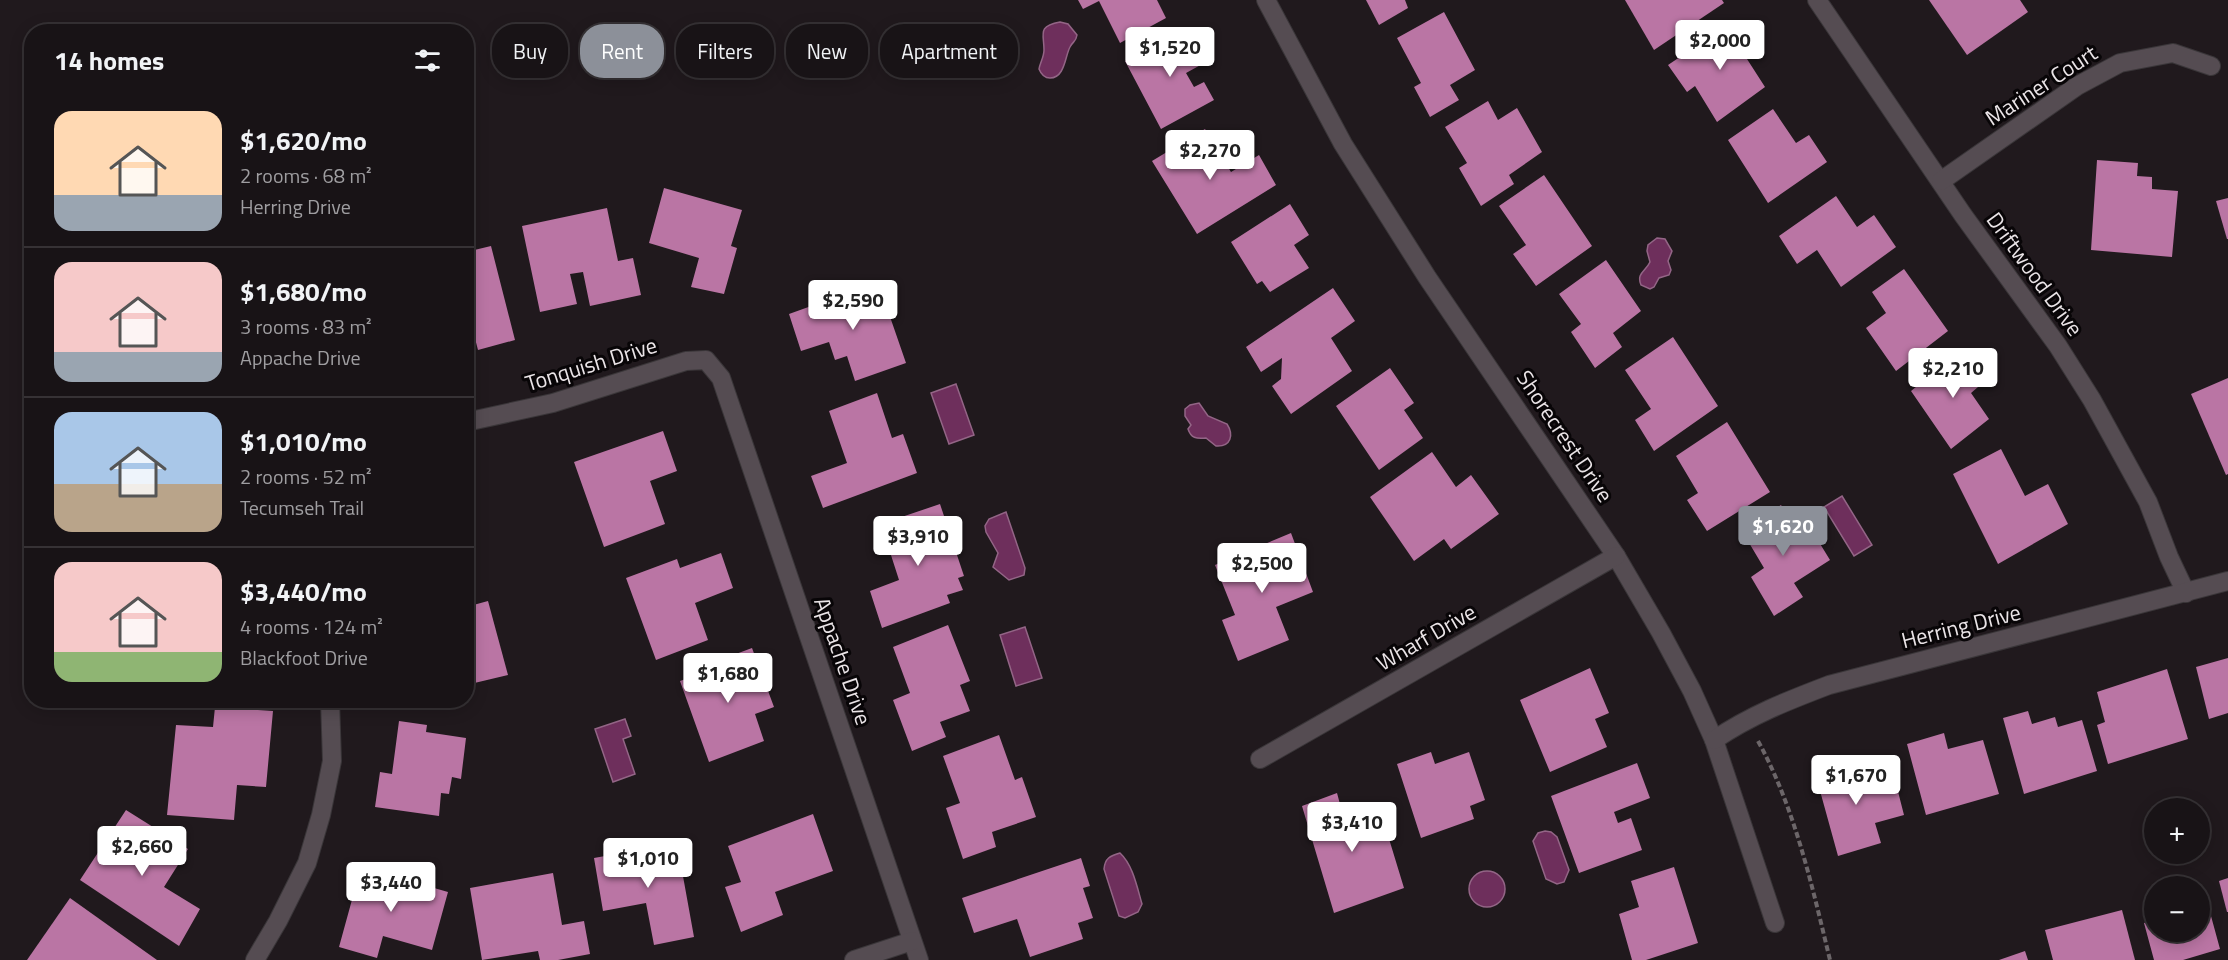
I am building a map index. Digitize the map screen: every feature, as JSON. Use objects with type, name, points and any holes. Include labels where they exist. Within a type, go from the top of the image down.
[{"type":"street","name":"Shorecrest Drive","points":[[1266,0],[1343,144],[1427,277],[1616,556],[1671,652],[1714,740],[1775,923]]},
{"type":"street","name":"Driftwood Drive","points":[[1817,0],[1963,215],[2058,346],[2092,400],[2148,502],[2169,557],[2186,593]]},
{"type":"street","name":"Mariner Court","points":[[1941,181],[2077,86],[2120,63],[2173,52],[2211,66]]},
{"type":"street","name":"Tonquish Drive","points":[[474,420],[553,403],[686,361],[706,360],[721,378]]},
{"type":"street","name":"Appache Drive","points":[[721,378],[919,960]]},
{"type":"street","name":"Wharf Drive","points":[[1260,759],[1616,556]]},
{"type":"street","name":"Herring Drive","points":[[1714,740],[1766,709],[1829,685],[2228,582]]},
{"type":"street","points":[[255,960],[278,921],[307,863],[321,815],[332,761],[330,708]]},
{"type":"street","points":[[854,960],[912,940]]},
{"type":"path","points":[[1746,720],[1780,786],[1801,850],[1830,960]]},
{"type":"shaded area","points":[[1060,22],[1068,24],[1077,37],[1070,47],[1062,71],[1055,77],[1048,78],[1039,69],[1044,53],[1043,32],[1048,26]]},
{"type":"shaded area","points":[[1657,238],[1665,239],[1672,251],[1668,261],[1671,270],[1669,275],[1659,278],[1654,287],[1650,289],[1641,285],[1640,278],[1650,262],[1648,245]]},
{"type":"shaded area","points":[[956,384],[974,435],[949,444],[931,393]]},
{"type":"shaded area","points":[[1199,403],[1208,416],[1227,424],[1231,436],[1225,445],[1216,446],[1206,438],[1192,436],[1188,429],[1191,425],[1185,416],[1185,409]]},
{"type":"shaded area","points":[[1842,496],[1872,545],[1854,556],[1824,507]]},
{"type":"shaded area","points":[[1006,512],[1025,568],[1024,575],[1009,580],[993,567],[998,553],[985,526],[989,519]]},
{"type":"shaded area","points":[[1025,627],[1042,678],[1016,686],[1000,635]]},
{"type":"shaded area","points":[[625,719],[631,736],[623,739],[635,774],[613,782],[595,729]]},
{"type":"shaded area","points":[[1545,831],[1557,837],[1569,870],[1564,882],[1557,884],[1546,879],[1533,841],[1538,833]]},
{"type":"shaded area","points":[[1120,853],[1131,870],[1142,904],[1138,912],[1125,918],[1119,916],[1104,869],[1109,858]]},
{"type":"shaded area","points":[[1487,871],[1499,877],[1505,889],[1499,901],[1487,907],[1475,901],[1469,889],[1475,877]]},
{"type":"building","points":[[1078,0],[1157,0],[1166,18],[1120,43],[1099,1],[1083,9]]},
{"type":"building","points":[[1366,0],[1405,0],[1408,8],[1379,25]]},
{"type":"building","points":[[1625,0],[1722,0],[1724,3],[1654,50]]},
{"type":"building","points":[[1929,0],[2020,0],[2028,12],[1967,55]]},
{"type":"building","points":[[1444,12],[1475,70],[1450,85],[1459,100],[1430,117],[1414,87],[1421,83],[1397,38]]},
{"type":"building","points":[[1735,20],[1756,53],[1747,59],[1765,87],[1717,122],[1695,86],[1687,92],[1668,65]]},
{"type":"building","points":[[1188,28],[1206,62],[1186,73],[1194,87],[1204,82],[1214,100],[1161,129],[1125,61]]},
{"type":"building","points":[[1488,101],[1498,120],[1517,108],[1542,152],[1509,175],[1514,184],[1481,206],[1459,168],[1467,163],[1445,127]]},
{"type":"building","points":[[1773,109],[1796,143],[1809,135],[1827,162],[1768,203],[1728,140]]},
{"type":"building","points":[[1205,129],[1231,172],[1259,155],[1276,185],[1197,234],[1152,161]]},
{"type":"building","points":[[2097,160],[2138,163],[2137,176],[2152,177],[2152,189],[2178,191],[2172,257],[2091,250]]},
{"type":"building","points":[[1544,175],[1592,246],[1536,286],[1513,254],[1526,245],[1499,206]]},
{"type":"building","points":[[664,188],[742,210],[731,246],[737,248],[724,294],[691,287],[699,258],[649,243]]},
{"type":"building","points":[[1836,196],[1857,227],[1874,215],[1896,247],[1841,287],[1817,250],[1797,264],[1779,236]]},
{"type":"building","points":[[2228,198],[2228,239],[2227,239],[2216,201]]},
{"type":"building","points":[[1290,204],[1309,235],[1294,245],[1309,268],[1270,292],[1262,281],[1257,284],[1231,242]]},
{"type":"building","points":[[607,208],[618,261],[633,258],[641,295],[590,306],[583,272],[570,274],[577,304],[540,312],[522,226]]},
{"type":"building","points":[[491,246],[515,340],[478,350],[474,335],[474,250]]},
{"type":"building","points":[[1606,260],[1641,311],[1613,333],[1622,347],[1595,368],[1571,332],[1581,324],[1559,294]]},
{"type":"building","points":[[1904,269],[1948,331],[1896,371],[1866,328],[1886,313],[1872,292]]},
{"type":"building","points":[[878,282],[906,363],[855,381],[847,356],[835,360],[829,342],[801,351],[789,314]]},
{"type":"building","points":[[1333,288],[1355,321],[1331,338],[1352,371],[1291,414],[1272,386],[1281,379],[1282,358],[1261,372],[1246,347]]},
{"type":"building","points":[[1673,337],[1718,406],[1654,451],[1635,420],[1651,409],[1625,370]]},
{"type":"building","points":[[1963,349],[1985,381],[1971,393],[1989,419],[1951,449],[1911,391]]},
{"type":"building","points":[[1390,368],[1414,403],[1404,410],[1423,438],[1379,470],[1336,406]]},
{"type":"building","points":[[2228,378],[2228,474],[2226,475],[2191,394]]},
{"type":"building","points":[[877,393],[892,438],[903,434],[917,473],[823,508],[811,476],[847,463],[829,411]]},
{"type":"building","points":[[1727,422],[1770,492],[1707,531],[1687,500],[1698,493],[1676,456]]},
{"type":"building","points":[[663,431],[677,471],[650,481],[665,524],[604,547],[574,462]]},
{"type":"building","points":[[2001,449],[2025,496],[2048,484],[2068,524],[1998,564],[1953,474]]},
{"type":"building","points":[[1432,452],[1456,487],[1471,475],[1499,514],[1451,549],[1444,539],[1414,561],[1370,497]]},
{"type":"building","points":[[940,504],[964,576],[958,578],[963,590],[947,595],[950,603],[882,628],[870,591],[899,580],[881,524]]},
{"type":"building","points":[[1781,505],[1792,523],[1803,516],[1830,560],[1794,583],[1803,597],[1774,616],[1751,577],[1764,568],[1742,531]]},
{"type":"building","points":[[1291,533],[1313,592],[1276,607],[1289,640],[1238,661],[1222,620],[1235,615],[1215,565]]},
{"type":"building","points":[[721,553],[733,588],[695,603],[708,640],[656,660],[626,578],[677,559],[680,568]]},
{"type":"building","points":[[488,601],[508,675],[474,683],[474,605]]},
{"type":"building","points":[[948,625],[970,681],[960,685],[970,711],[940,722],[946,737],[912,751],[893,700],[910,693],[893,647]]},
{"type":"building","points":[[752,648],[774,707],[755,714],[764,741],[709,762],[680,681],[719,667],[717,661]]},
{"type":"building","points":[[2228,658],[2228,713],[2209,719],[2196,667]]},
{"type":"building","points":[[1590,668],[1609,713],[1595,719],[1607,747],[1550,772],[1520,700]]},
{"type":"building","points":[[2167,669],[2188,739],[2108,764],[2097,725],[2105,722],[2097,692]]},
{"type":"building","points":[[215,708],[273,711],[266,787],[237,785],[234,820],[167,815],[176,725],[213,727]]},
{"type":"building","points":[[2028,711],[2032,724],[2055,717],[2058,727],[2082,720],[2097,771],[2024,794],[2003,718]]},
{"type":"building","points":[[399,721],[427,725],[426,732],[466,738],[461,779],[452,777],[449,794],[441,793],[439,816],[375,807],[380,772],[392,774]]},
{"type":"building","points":[[1944,733],[1948,749],[1983,740],[1999,794],[1926,815],[1907,744]]},
{"type":"building","points":[[999,735],[1015,780],[1022,777],[1036,817],[992,832],[996,847],[963,859],[946,808],[960,803],[943,756]]},
{"type":"building","points":[[1431,752],[1435,764],[1469,752],[1485,800],[1470,806],[1474,819],[1421,838],[1397,764]]},
{"type":"building","points":[[1849,758],[1856,786],[1894,776],[1904,815],[1875,823],[1881,843],[1838,856],[1814,769]]},
{"type":"building","points":[[1637,763],[1650,798],[1614,812],[1618,823],[1631,818],[1642,850],[1579,873],[1551,796]]},
{"type":"building","points":[[1337,793],[1344,819],[1379,806],[1404,888],[1334,913],[1302,806]]},
{"type":"building","points":[[126,810],[188,849],[164,887],[200,909],[179,946],[80,880]]},
{"type":"building","points":[[813,814],[833,871],[775,892],[783,915],[741,932],[725,887],[741,882],[728,846]]},
{"type":"building","points":[[677,843],[694,937],[654,945],[646,903],[603,911],[594,858]]},
{"type":"building","points":[[1081,858],[1090,886],[1083,888],[1093,918],[1078,923],[1083,939],[1030,957],[1017,919],[974,933],[962,898]]},
{"type":"building","points":[[361,867],[448,892],[432,950],[383,936],[377,958],[339,947]]},
{"type":"building","points":[[1674,867],[1698,943],[1646,960],[1632,960],[1619,914],[1639,907],[1631,881]]},
{"type":"building","points":[[553,873],[562,925],[584,921],[590,954],[558,960],[540,960],[538,951],[482,960],[470,888]]},
{"type":"building","points":[[2228,878],[2228,912],[2227,912],[2219,881]]},
{"type":"building","points":[[70,898],[157,960],[27,960]]},
{"type":"building","points":[[2122,910],[2135,960],[2053,960],[2045,930]]},
{"type":"building","points":[[2210,912],[2220,949],[2183,960],[2154,960],[2149,942],[2210,942]]},
{"type":"building","points":[[2025,951],[2028,960],[1999,960]]}]
